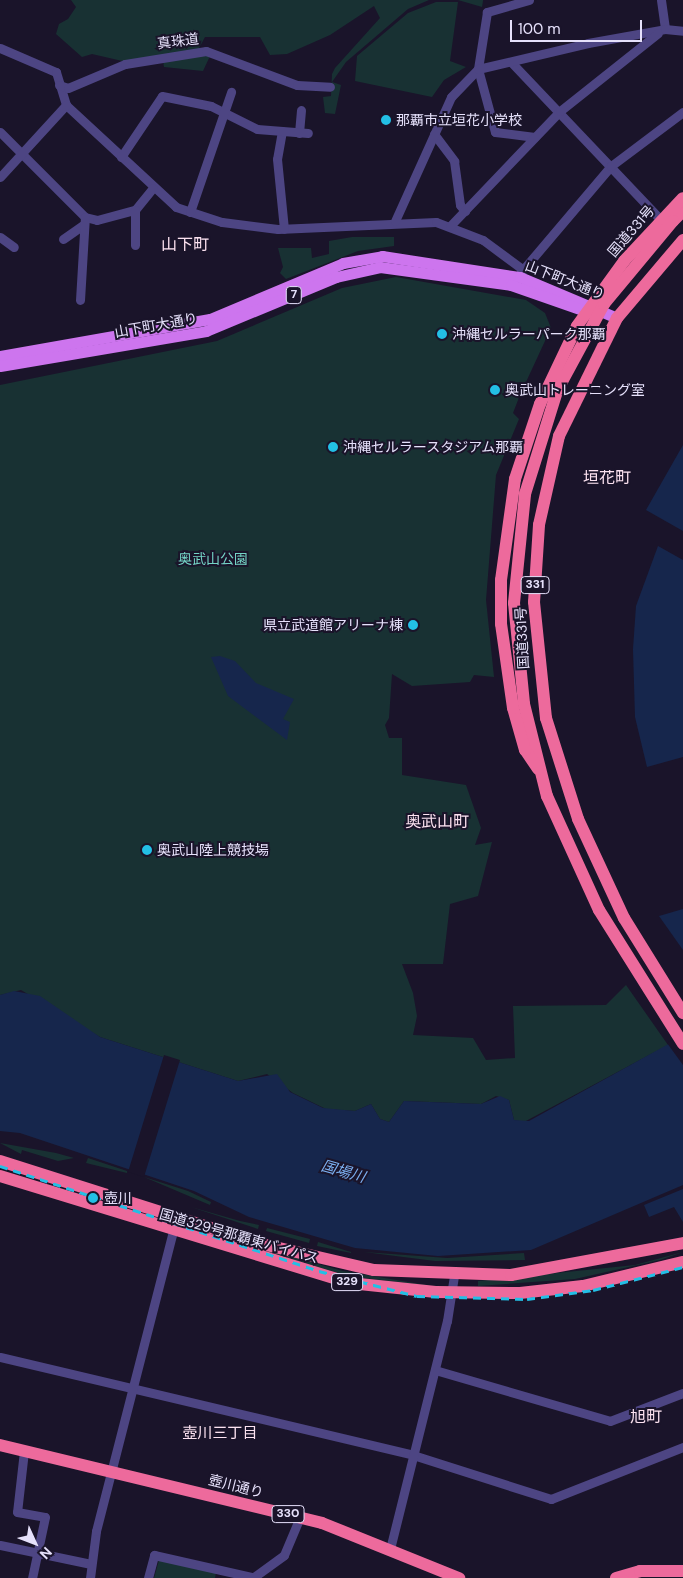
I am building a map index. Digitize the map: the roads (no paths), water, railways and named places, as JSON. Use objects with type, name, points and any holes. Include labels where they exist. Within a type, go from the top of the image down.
[{"type":"highway","name":"国道331号","points":[[680,1040],[577,868],[538,769],[516,652],[514,603],[525,494],[557,392],[604,304],[675,216],[683,198]]},
{"type":"highway","name":"国道331号","points":[[538,769],[525,750],[504,653],[501,606],[505,538],[531,428],[555,369],[589,308],[675,216]]},
{"type":"highway","name":"国道331号","points":[[683,240],[617,318],[580,386],[546,484],[535,564],[538,670],[556,757],[581,827],[624,918],[683,1012]]},
{"type":"highway","name":"国道329号那覇東バイパス","points":[[0,1161],[319,1260],[374,1270],[454,1276],[554,1269],[683,1243]]},
{"type":"highway","name":"国道329号那覇東バイパス","points":[[0,1176],[172,1232],[350,1282],[454,1293],[556,1290],[683,1262]]},
{"type":"highway","points":[[172,1232],[177,1216]]},
{"type":"highway","name":"壺川通り","points":[[0,1445],[300,1517],[390,1549],[458,1578]]},
{"type":"highway","points":[[616,1578],[640,1571],[670,1575]]},
{"type":"highway","points":[[654,1578],[683,1573]]},
{"type":"main road","name":"山下町大通り","points":[[0,356],[210,319],[343,263],[370,257],[405,257],[521,273],[589,308]]},
{"type":"main road","name":"山下町大通り","points":[[0,366],[215,328],[331,279],[373,267],[432,271],[511,285],[617,318]]},
{"type":"street","points":[[529,0],[486,12],[478,69],[495,132],[535,137]]},
{"type":"street","points":[[661,0],[662,31]]},
{"type":"street","points":[[450,226],[560,111],[662,31]]},
{"type":"street","points":[[394,221],[451,97],[478,69],[588,43],[662,31],[683,31]]},
{"type":"street","points":[[0,48],[52,69],[61,86],[66,105],[153,188],[190,212],[244,226],[284,229],[355,227],[394,221],[450,226],[483,240],[521,273],[611,166],[683,112]]},
{"type":"street","name":"真珠道","points":[[61,86],[125,64],[206,51],[297,85],[330,87]]},
{"type":"street","points":[[511,62],[611,166],[675,216]]},
{"type":"street","points":[[190,212],[222,113],[231,92]]},
{"type":"street","points":[[121,157],[162,96],[211,106],[257,129],[303,133],[300,110]]},
{"type":"street","points":[[0,178],[66,105]]},
{"type":"street","points":[[282,131],[277,159],[284,229]]},
{"type":"street","points":[[0,132],[24,153],[84,221],[80,300]]},
{"type":"street","points":[[434,134],[454,161],[460,205],[465,210]]},
{"type":"street","points":[[63,239],[84,221],[97,220],[135,210],[153,188]]},
{"type":"street","points":[[134,245],[135,210]]},
{"type":"street","points":[[0,237],[14,247]]},
{"type":"street","points":[[90,1578],[91,1564],[111,1472],[172,1232]]},
{"type":"street","points":[[390,1549],[454,1293],[454,1276]]},
{"type":"street","points":[[0,1357],[413,1455],[556,1500],[683,1447]]},
{"type":"street","points":[[434,1370],[610,1421],[683,1393]]},
{"type":"street","points":[[24,1451],[17,1512],[45,1517],[32,1578]]},
{"type":"street","points":[[148,1578],[154,1555],[255,1578],[284,1555],[300,1517]]},
{"type":"street","points":[[0,1545],[91,1564]]},
{"type":"street","points":[[680,1578],[683,1573]]},
{"type":"water","points":[[683,445],[683,531],[646,510]]},
{"type":"water","points":[[658,546],[683,560],[683,757],[647,767],[635,717],[633,649],[636,606]]},
{"type":"water","points":[[220,656],[235,661],[256,683],[294,699],[283,719],[290,722],[287,740],[228,696],[211,657]]},
{"type":"water","points":[[683,909],[683,950],[659,916]]},
{"type":"water","name":"国場川","points":[[14,991],[40,996],[100,1037],[238,1081],[277,1074],[290,1092],[323,1108],[355,1111],[371,1104],[380,1119],[389,1122],[404,1101],[481,1104],[500,1096],[509,1100],[514,1120],[529,1121],[683,1036],[683,1185],[531,1250],[438,1256],[355,1248],[249,1217],[194,1191],[20,1133],[0,1131],[0,995]]},
{"type":"water","points":[[683,1189],[683,1222],[674,1207],[649,1217],[644,1205]]},
{"type":"railway","points":[[0,1166],[319,1271],[417,1296],[527,1299],[593,1290],[683,1267]]},
{"type":"place","name":"那覇市立垣花小学校","points":[[386,120]]},
{"type":"place","name":"沖縄セルラーパーク那覇","points":[[442,334]]},
{"type":"place","name":"奥武山トレーニング室","points":[[495,390]]},
{"type":"place","name":"沖縄セルラースタジアム那覇","points":[[333,447]]},
{"type":"place","name":"県立武道館アリーナ棟","points":[[413,625]]},
{"type":"place","name":"奥武山陸上競技場","points":[[147,850]]},
{"type":"place","name":"壺川","points":[[93,1198]]},
{"type":"district","name":"山下町","points":[[185,245]]},
{"type":"district","name":"垣花町","points":[[607,478]]},
{"type":"district","name":"奥武山町","points":[[437,822]]},
{"type":"district","name":"旭町","points":[[646,1417]]},
{"type":"district","name":"壺川三丁目","points":[[220,1434]]},
{"type":"park label","name":"奥武山公園","points":[[213,559]]}]
